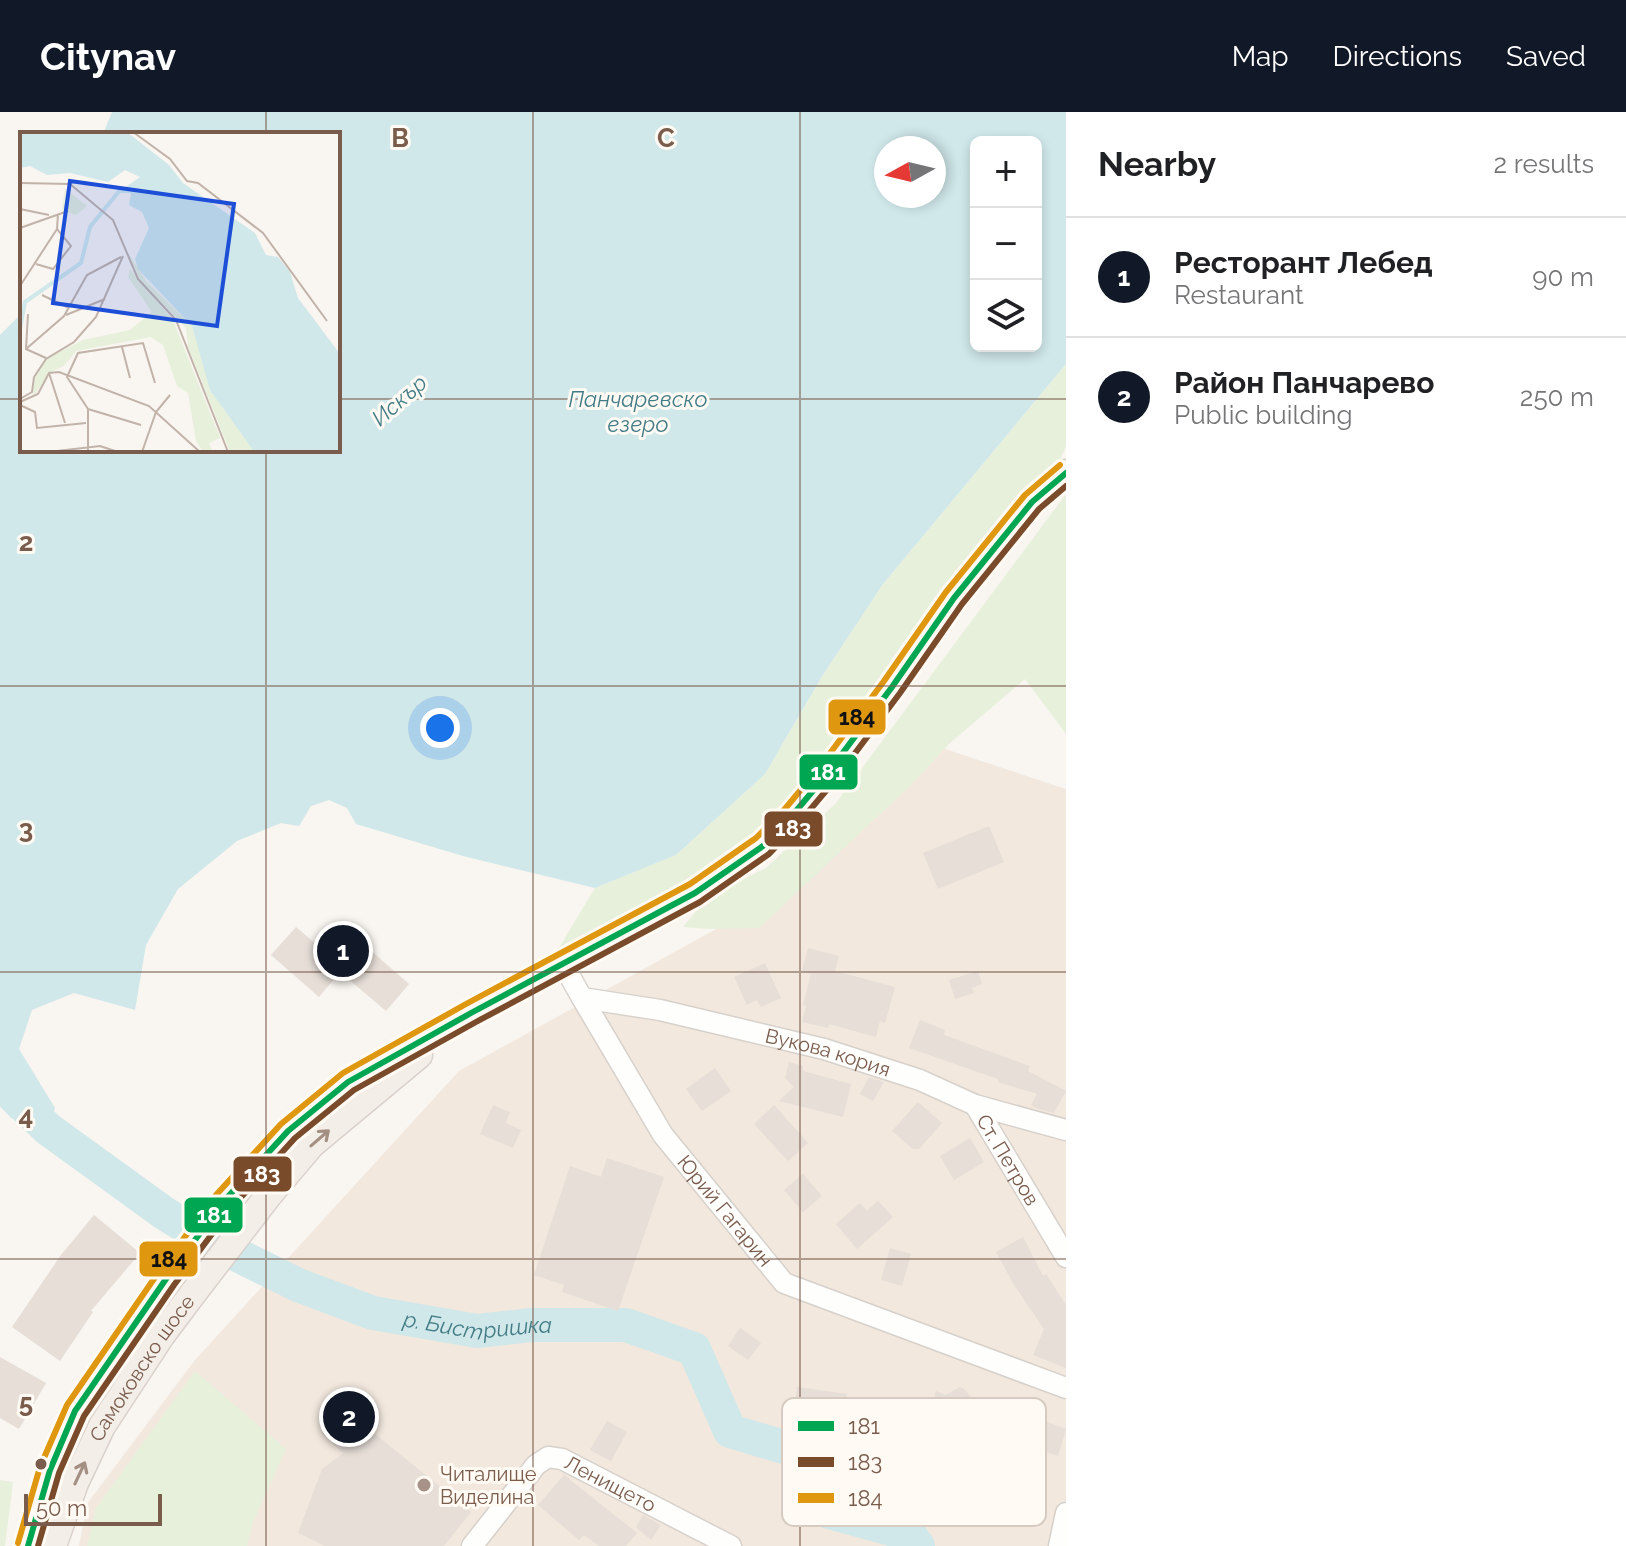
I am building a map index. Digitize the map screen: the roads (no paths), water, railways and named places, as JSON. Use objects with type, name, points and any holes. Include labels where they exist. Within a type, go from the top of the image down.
[{"type":"main road","name":"Самоковско шосе","points":[[28,1546],[50,1470],[75,1411],[224,1201],[288,1131],[348,1082],[695,893],[763,846],[827,774],[954,598],[1022,514],[1066,473]]},
{"type":"main road","name":"Самоковско шосе","points":[[53,1546],[75,1483],[102,1426],[161,1336],[268,1196],[312,1144],[471,1013]]},
{"type":"street","name":"Юрий Гагарин","points":[[563,964],[663,1135],[784,1283],[1066,1388]]},
{"type":"street","name":"Вукова кория","points":[[582,998],[660,1010],[824,1049],[920,1080],[975,1105],[1064,1122]]},
{"type":"street","name":"Ст. Петров","points":[[975,1105],[1066,1257]]},
{"type":"street","name":"Ленището","points":[[472,1546],[536,1465],[548,1457],[562,1459],[731,1546]]},
{"type":"street","points":[[1059,1546],[1066,1513]]},
{"type":"water","name":"Панчаревско езеро","points":[[112,112],[1066,112],[1066,364],[883,584],[821,678],[765,774],[676,855],[595,888],[463,856],[356,824],[347,808],[329,800],[311,806],[299,826],[281,823],[237,841],[178,889],[146,945],[135,1010],[74,993],[32,1010],[19,1049],[55,1108],[48,1129],[11,1118],[0,1106],[0,335],[20,315],[20,452],[340,452],[340,132],[104,132]]},
{"type":"waterway","name":"р. Бистришка","points":[[0,1083],[48,1129],[164,1213],[211,1242],[298,1285],[373,1313],[477,1331],[532,1325],[626,1325],[694,1349],[730,1431],[782,1447]]},
{"type":"waterway","name":"р. Бистришка","points":[[880,1526],[909,1534],[918,1546]]},
{"type":"place","name":"Ресторант Лебед","points":[[343,951]]},
{"type":"place","name":"Район Панчарево","points":[[349,1417]]},
{"type":"place","name":"Читалище Виделина","points":[[424,1485]]},
{"type":"water label","name":"Искър","points":[[399,400]]}]
